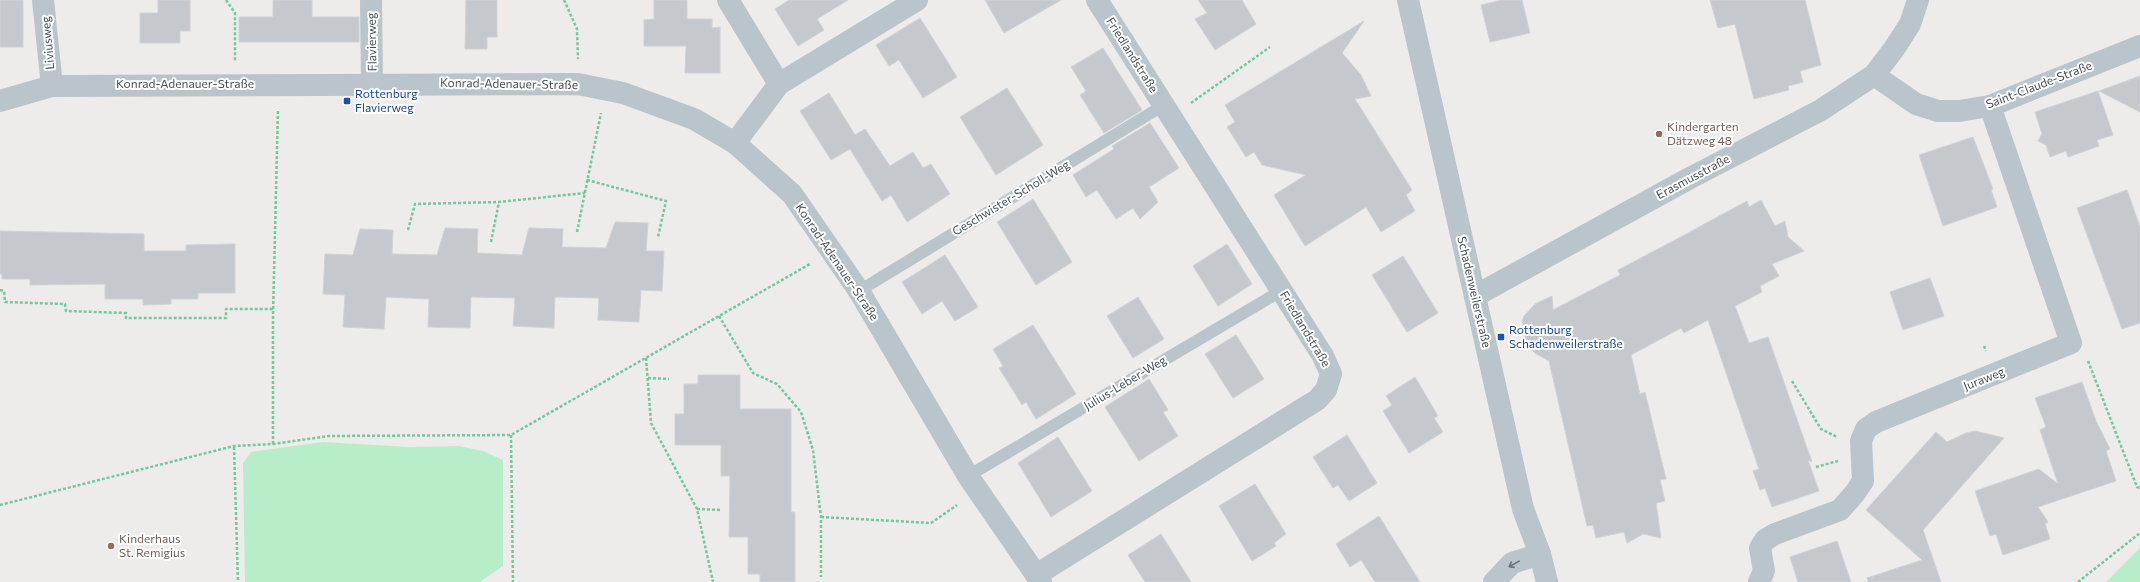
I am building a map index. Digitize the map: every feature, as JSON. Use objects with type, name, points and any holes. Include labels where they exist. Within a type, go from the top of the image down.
[{"type":"street","name":"Liviusweg","points":[[44,0],[52,86]]},
{"type":"street","name":"Flavierweg","points":[[371,0],[372,83]]},
{"type":"street","points":[[728,0],[778,84]]},
{"type":"street","points":[[735,143],[778,84],[917,0]]},
{"type":"street","name":"Friedlandstraße","points":[[1039,579],[1317,400],[1326,390],[1331,374],[1323,356],[1097,0]]},
{"type":"street","name":"Schadenweilerstraße","points":[[1408,0],[1523,509],[1540,554],[1546,582]]},
{"type":"street","name":"Erasmusstraße","points":[[1475,296],[1683,182],[1821,110],[1874,75],[1894,49],[1910,24],[1918,0]]},
{"type":"street","name":"Saint-Claude-Straße","points":[[1874,75],[1916,104],[1938,111],[1958,111],[1990,106],[2140,46]]},
{"type":"street","name":"Konrad-Adenauer-Straße","points":[[0,101],[52,86],[372,83],[578,84],[623,93],[694,119],[735,143],[792,194],[833,251],[859,291],[973,484],[1039,579]]},
{"type":"street","points":[[1990,106],[2071,343]]},
{"type":"street","name":"Juraweg","points":[[1759,582],[1764,571],[1760,548],[1765,540],[1775,534],[1840,510],[1855,493],[1863,481],[1861,441],[1866,429],[1876,422],[2071,343]]},
{"type":"street","points":[[1494,582],[1512,563],[1540,554]]},
{"type":"lane","name":"Geschwister-Scholl-Weg","points":[[859,291],[1167,111]]},
{"type":"lane","name":"Julius-Leber-Weg","points":[[973,484],[1281,291]]},
{"type":"path","points":[[226,0],[235,13],[236,32]]},
{"type":"path","points":[[564,0],[577,29],[578,84]]},
{"type":"path","points":[[1167,111],[1270,47]]},
{"type":"path","points":[[274,444],[274,309],[278,85]]},
{"type":"path","points":[[578,232],[586,180],[606,90]]},
{"type":"path","points":[[586,180],[666,201],[658,237]]},
{"type":"path","points":[[408,230],[415,204],[499,202],[585,193]]},
{"type":"path","points":[[491,242],[499,202]]},
{"type":"path","points":[[0,505],[234,446],[274,444],[329,436],[511,435],[833,251]]},
{"type":"path","points":[[0,290],[4,291],[4,302],[65,304],[66,311],[126,313],[126,318],[226,318],[226,309],[274,309]]},
{"type":"path","points":[[719,316],[753,373],[777,384],[801,412],[813,450],[821,517],[821,577]]},
{"type":"path","points":[[2071,343],[2088,361],[2137,487],[2140,488]]},
{"type":"path","points":[[646,358],[651,423],[697,509],[713,582]]},
{"type":"path","points":[[648,378],[669,379]]},
{"type":"path","points":[[1792,381],[1821,429],[1861,448]]},
{"type":"path","points":[[511,435],[513,582]]},
{"type":"path","points":[[234,446],[238,582]]},
{"type":"path","points":[[821,517],[931,523],[973,484]]},
{"type":"path","points":[[697,509],[721,510]]},
{"type":"path","points":[[2078,582],[2140,533]]},
{"type":"green space","points":[[323,442],[409,447],[459,446],[483,451],[503,460],[503,566],[480,582],[245,582],[243,463],[251,452]]},
{"type":"green space","points":[[2140,548],[2140,582],[2106,582]]},
{"type":"building","points":[[0,0],[23,0],[23,47],[0,47]]},
{"type":"building","points":[[158,0],[190,0],[190,31],[180,31],[180,43],[140,43],[140,13],[158,13]]},
{"type":"building","points":[[273,0],[312,0],[312,17],[359,17],[359,42],[239,42],[239,17],[273,17]]},
{"type":"building","points":[[466,0],[497,0],[497,37],[487,37],[487,49],[465,49]]},
{"type":"building","points":[[654,0],[687,0],[687,19],[712,19],[712,28],[720,27],[720,73],[685,73],[686,46],[644,46],[644,20],[654,19]]},
{"type":"building","points":[[789,0],[848,0],[817,19],[824,30],[798,46],[775,9]]},
{"type":"building","points":[[985,0],[1061,0],[1004,33]]},
{"type":"building","points":[[1198,0],[1242,0],[1256,24],[1215,50],[1195,19],[1207,13]]},
{"type":"building","points":[[1502,0],[1522,0],[1530,33],[1490,42],[1481,5]]},
{"type":"building","points":[[1710,0],[1805,0],[1821,65],[1800,71],[1803,82],[1788,86],[1789,90],[1754,99],[1735,24],[1718,28]]},
{"type":"building","points":[[920,18],[957,77],[923,98],[899,60],[889,66],[876,45]]},
{"type":"building","points":[[1364,21],[1342,53],[1361,75],[1371,96],[1355,99],[1412,190],[1406,195],[1415,211],[1381,232],[1366,207],[1305,246],[1274,195],[1306,175],[1262,165],[1254,152],[1246,157],[1227,127],[1235,122],[1225,105]]},
{"type":"building","points":[[1103,48],[1142,110],[1104,133],[1080,95],[1086,91],[1071,67]]},
{"type":"building","points":[[2140,76],[2140,112],[2099,91]]},
{"type":"building","points":[[1007,88],[1043,145],[996,175],[960,117]]},
{"type":"building","points":[[2098,91],[2113,135],[2097,140],[2099,146],[2068,157],[2066,151],[2050,157],[2046,145],[2038,141],[2042,134],[2035,112]]},
{"type":"building","points":[[829,93],[855,135],[865,129],[890,166],[913,152],[923,168],[931,164],[950,194],[907,222],[891,195],[882,201],[850,149],[831,160],[800,111]]},
{"type":"building","points":[[1150,123],[1179,168],[1149,187],[1158,202],[1140,219],[1133,208],[1116,219],[1097,190],[1086,197],[1073,175],[1114,149],[1112,146]]},
{"type":"building","points":[[1973,137],[1993,189],[1991,190],[1997,207],[1943,226],[1919,155]]},
{"type":"building","points":[[2127,190],[2140,227],[2140,323],[2122,329],[2077,208]]},
{"type":"building","points":[[1033,199],[1072,262],[1036,285],[997,222]]},
{"type":"building","points":[[1761,200],[1775,226],[1785,221],[1788,237],[1804,251],[1772,264],[1779,276],[1760,286],[1762,292],[1735,306],[1749,343],[1768,337],[1812,462],[1808,460],[1819,491],[1772,507],[1765,488],[1760,490],[1753,471],[1759,469],[1708,320],[1684,333],[1681,328],[1631,355],[1640,394],[1645,392],[1666,479],[1660,480],[1665,501],[1656,503],[1661,538],[1643,534],[1627,543],[1624,532],[1596,538],[1593,525],[1587,526],[1549,361],[1535,353],[1527,344],[1522,321],[1524,316],[1535,304],[1552,296],[1553,310],[1620,275],[1618,270],[1747,201],[1749,207]]},
{"type":"building","points":[[615,222],[648,223],[646,251],[664,251],[662,291],[641,290],[639,322],[598,320],[599,298],[555,297],[554,328],[513,326],[515,298],[471,297],[470,328],[428,327],[429,299],[386,297],[384,329],[343,327],[345,295],[323,294],[325,254],[353,255],[360,229],[393,230],[392,254],[437,255],[445,228],[478,229],[477,253],[522,255],[529,228],[563,229],[562,247],[606,248]]},
{"type":"building","points":[[0,231],[144,234],[144,251],[186,251],[186,245],[235,244],[235,293],[198,293],[198,299],[171,299],[171,304],[143,305],[143,299],[105,299],[105,284],[30,285],[30,279],[2,279],[2,274],[0,274]]},
{"type":"building","points":[[1227,244],[1252,284],[1218,306],[1193,266]]},
{"type":"building","points":[[945,255],[978,307],[955,321],[942,301],[922,314],[902,282]]},
{"type":"building","points":[[1403,256],[1438,313],[1407,332],[1372,275]]},
{"type":"building","points":[[1930,278],[1944,316],[1903,330],[1890,292]]},
{"type":"building","points":[[1138,297],[1164,339],[1133,358],[1107,316]]},
{"type":"building","points":[[1033,325],[1076,394],[1036,419],[1026,402],[1022,405],[999,368],[1003,366],[993,349]]},
{"type":"building","points":[[1236,335],[1264,379],[1233,398],[1205,354]]},
{"type":"building","points":[[698,375],[740,375],[740,409],[791,409],[791,512],[795,512],[795,582],[760,582],[760,574],[748,574],[748,537],[729,537],[730,476],[721,476],[721,445],[675,445],[675,414],[684,414],[684,384],[698,384]]},
{"type":"building","points":[[1415,377],[1438,416],[1434,418],[1443,432],[1409,453],[1383,411],[1392,405],[1386,396]]},
{"type":"building","points":[[1149,379],[1168,410],[1163,412],[1178,436],[1139,461],[1105,407]]},
{"type":"building","points":[[2082,382],[2096,421],[2110,449],[2106,451],[2116,481],[2038,507],[2048,522],[2045,524],[2050,539],[2003,555],[1996,534],[1990,536],[1975,491],[2039,469],[2058,484],[2040,430],[2046,427],[2035,398]]},
{"type":"building","points":[[1975,431],[2004,438],[1923,530],[1941,582],[1868,582],[1867,578],[1922,560],[1866,510],[1936,432],[1947,442],[1966,433]]},
{"type":"building","points":[[1347,435],[1377,483],[1349,501],[1338,485],[1333,488],[1313,457]]},
{"type":"building","points":[[1058,437],[1092,491],[1051,517],[1018,463]]},
{"type":"building","points":[[1255,484],[1286,534],[1274,543],[1276,546],[1252,561],[1219,506]]},
{"type":"building","points":[[1379,516],[1420,582],[1375,582],[1361,560],[1350,567],[1336,544]]},
{"type":"building","points":[[1161,534],[1191,582],[1145,582],[1128,555]]},
{"type":"building","points":[[1837,541],[1851,582],[1798,582],[1790,557]]},
{"type":"place","name":"Rottenburg Flavierweg","points":[[347,101]]},
{"type":"place","name":"Kindergarten Dätzweg 48","points":[[1659,134]]},
{"type":"place","name":"Rottenburg Schadenweilerstraße","points":[[1501,337]]},
{"type":"place","name":"Kinderhaus St. Remigius","points":[[111,546]]}]
